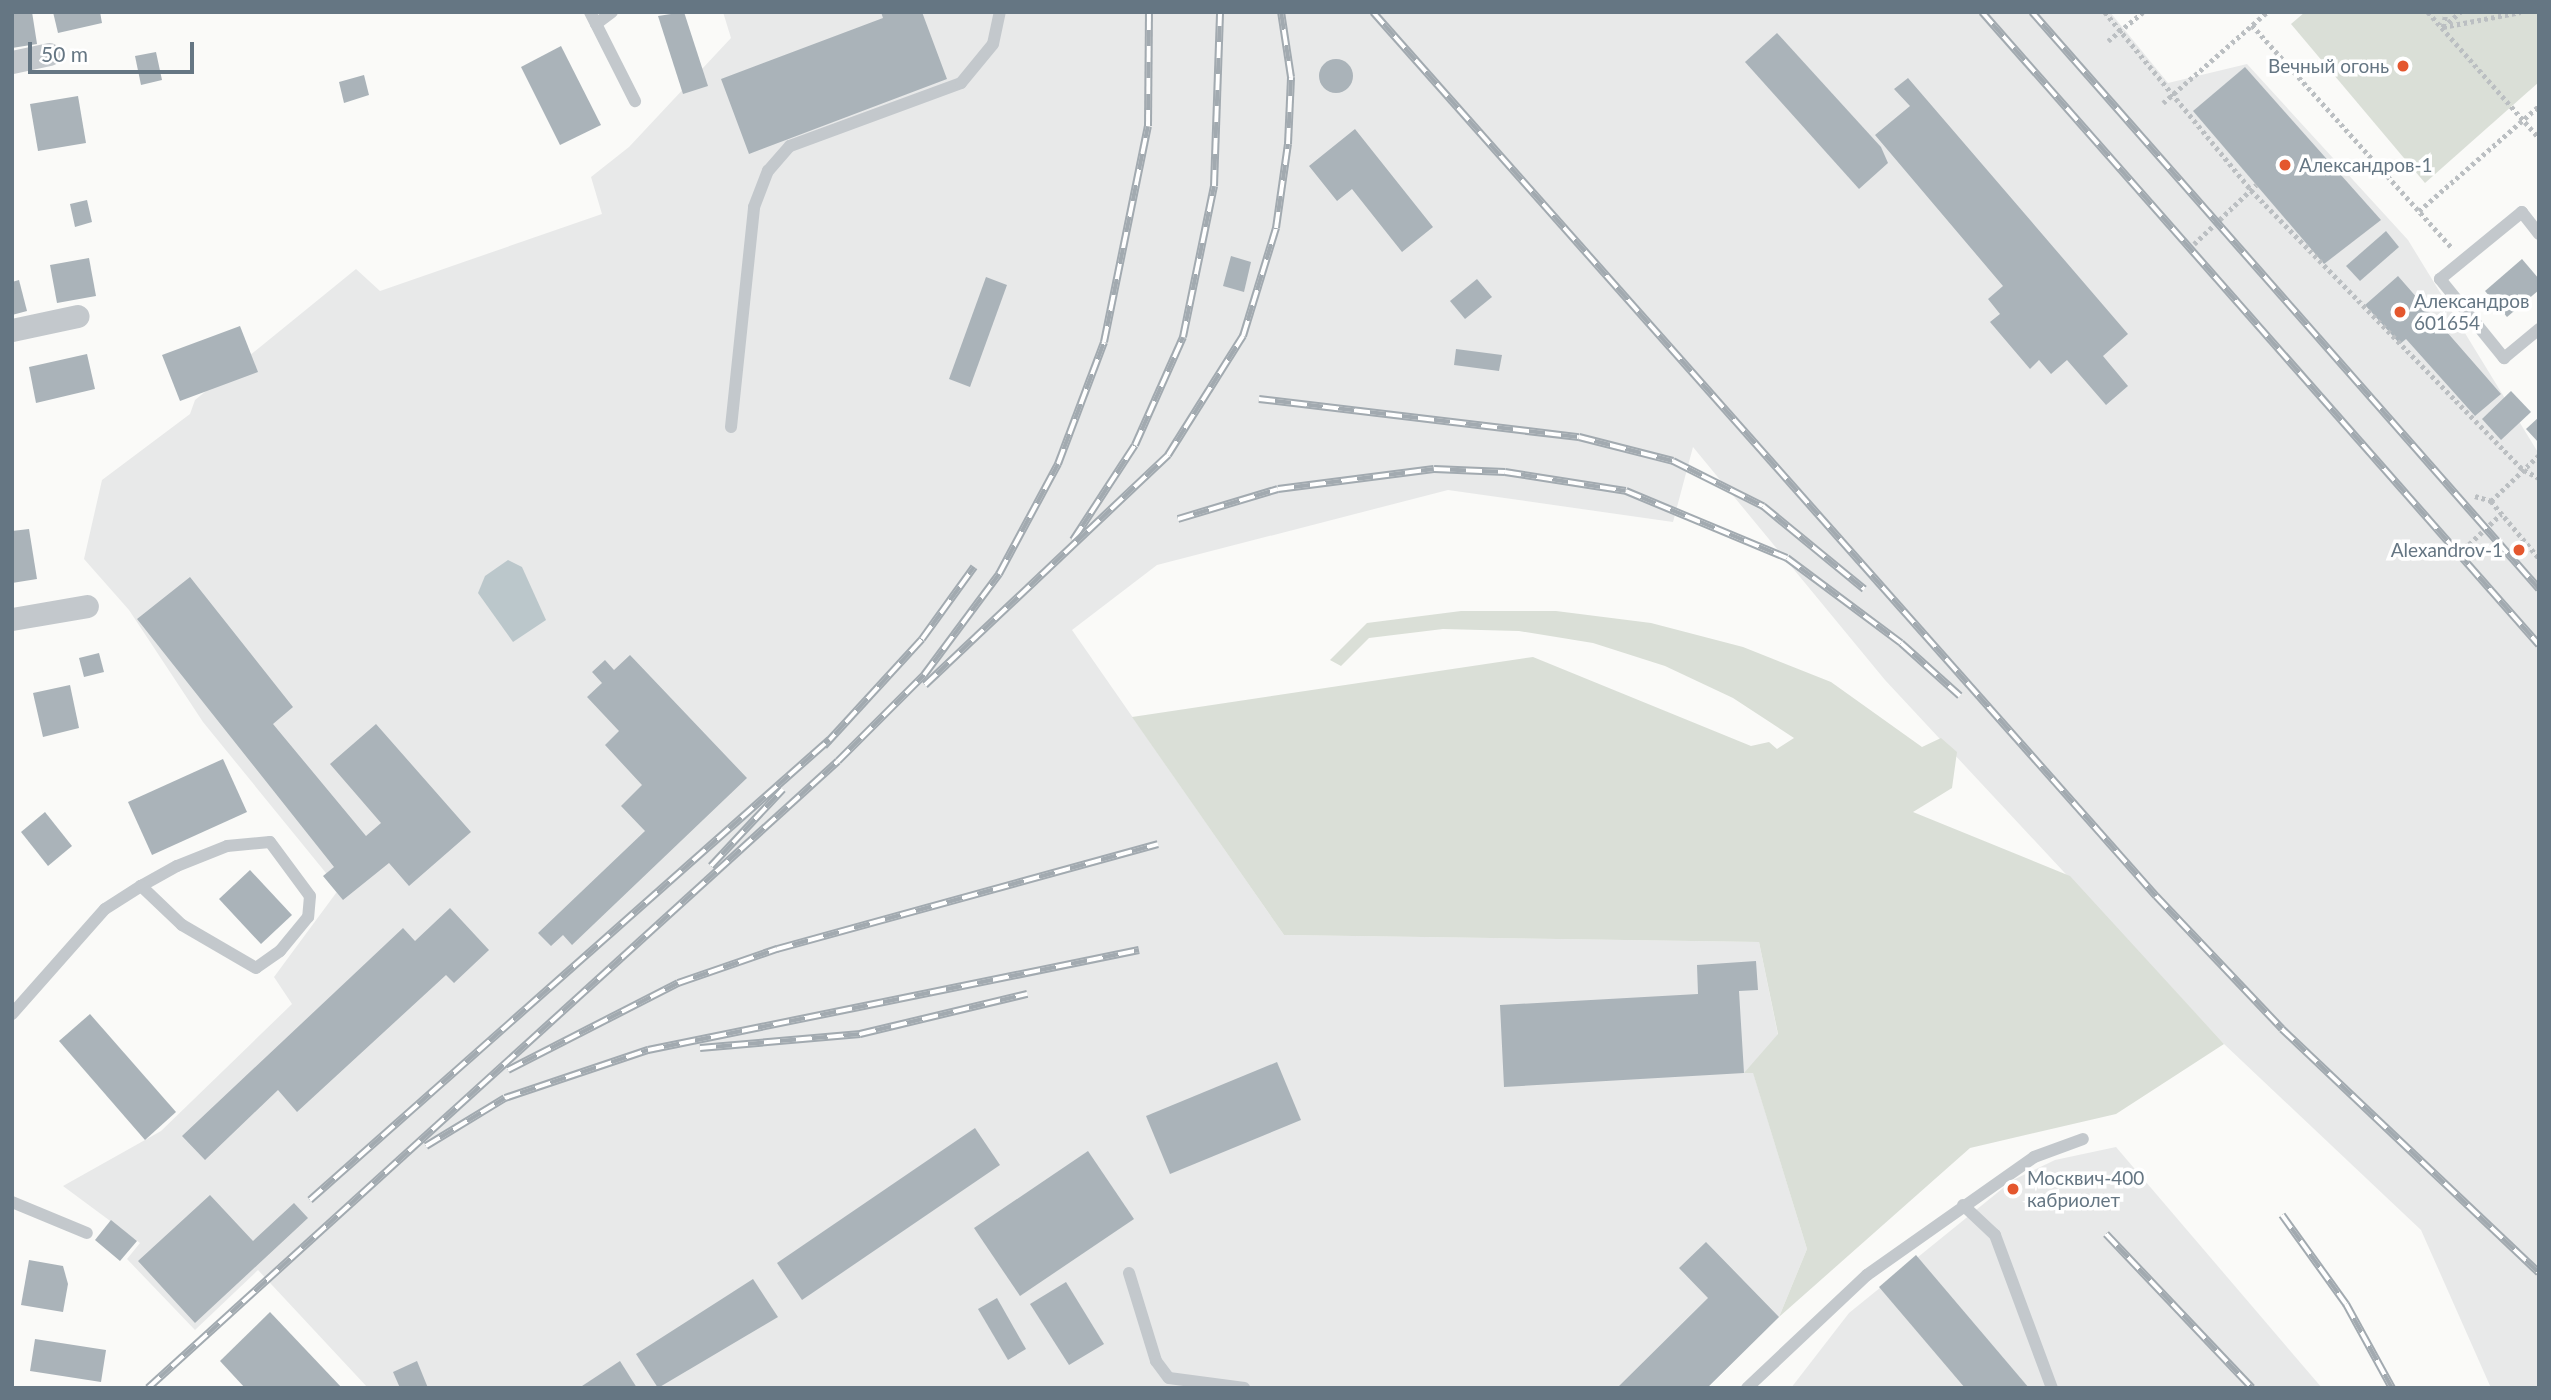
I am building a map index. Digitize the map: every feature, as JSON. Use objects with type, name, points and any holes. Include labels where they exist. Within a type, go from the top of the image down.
[{"type":"street","points":[[12,62],[49,54]]},
{"type":"street","points":[[12,330],[78,316]]},
{"type":"street","points":[[12,619],[87,606]]},
{"type":"lane","points":[[612,12],[593,18],[635,101]]},
{"type":"lane","points":[[731,427],[754,206],[768,171],[790,146],[961,83],[992,44],[1000,12]]},
{"type":"lane","points":[[2539,234],[2522,212],[2440,279],[2504,358],[2539,329]]},
{"type":"lane","points":[[12,1014],[105,909],[141,886],[228,846],[270,842],[310,896],[308,917],[280,951],[256,968],[182,925],[141,886]]},
{"type":"lane","points":[[1747,1388],[1867,1275],[2034,1157],[2083,1139]]},
{"type":"lane","points":[[12,1202],[87,1233]]},
{"type":"lane","points":[[1963,1205],[1995,1235],[2052,1388]]},
{"type":"lane","points":[[1129,1273],[1156,1361],[1169,1378],[1244,1388]]},
{"type":"path","points":[[2105,12],[2250,190],[2523,470]]},
{"type":"path","points":[[2108,41],[2143,12]]},
{"type":"path","points":[[2163,103],[2267,12]]},
{"type":"path","points":[[2428,12],[2525,118],[2539,138]]},
{"type":"path","points":[[2442,28],[2446,12]]},
{"type":"path","points":[[2442,28],[2460,12]]},
{"type":"path","points":[[2442,28],[2521,12]]},
{"type":"path","points":[[2252,25],[2463,260]]},
{"type":"path","points":[[2419,211],[2539,106]]},
{"type":"path","points":[[2193,244],[2256,185]]},
{"type":"path","points":[[2491,501],[2539,455]]},
{"type":"path","points":[[2511,463],[2539,478]]},
{"type":"path","points":[[2475,496],[2491,501],[2539,558]]},
{"type":"path","points":[[2465,548],[2501,514]]},
{"type":"shaded area","points":[[723,12],[2110,12],[2168,83],[2247,64],[2408,240],[2539,454],[2539,1388],[2491,1388],[2421,1230],[2224,1044],[1885,680],[1693,447],[1673,522],[1448,490],[1157,565],[1072,630],[1284,935],[1759,942],[1778,1035],[1745,1073],[1753,1072],[1807,1249],[1779,1317],[1707,1388],[368,1388],[258,1270],[195,1330],[127,1259],[140,1243],[63,1186],[161,1131],[292,1004],[274,977],[339,889],[203,722],[129,610],[84,559],[102,480],[190,414],[195,400],[356,269],[380,291],[602,214],[591,177],[629,147],[731,38]]},
{"type":"shaded area","points":[[2305,12],[2539,12],[2539,82],[2425,183],[2291,24]]},
{"type":"shaded area","points":[[508,560],[522,567],[546,620],[513,642],[478,593],[485,576]]},
{"type":"shaded area","points":[[1461,611],[1556,611],[1651,623],[1743,647],[1831,682],[1922,747],[1941,738],[1957,752],[1952,788],[1913,812],[2070,876],[2224,1044],[2116,1114],[1970,1148],[1779,1317],[1807,1249],[1753,1073],[1744,1073],[1778,1034],[1759,942],[1284,935],[1132,717],[1533,657],[1751,746],[1769,742],[1777,749],[1794,738],[1733,698],[1665,666],[1593,643],[1519,631],[1443,629],[1369,638],[1341,666],[1330,660],[1367,623]]},
{"type":"shaded area","points":[[2116,1147],[2322,1388],[1791,1388],[1849,1313],[2013,1180],[2055,1160]]},
{"type":"building","points":[[12,12],[32,12],[37,44],[12,48]]},
{"type":"building","points":[[53,12],[100,12],[102,23],[58,33]]},
{"type":"building","points":[[684,12],[708,86],[683,94],[658,16]]},
{"type":"building","points":[[881,12],[922,12],[947,79],[749,154],[721,79],[883,18]]},
{"type":"building","points":[[1777,33],[1881,147],[1888,163],[1859,189],[1745,62]]},
{"type":"building","points":[[561,46],[601,125],[560,145],[521,67]]},
{"type":"building","points":[[156,52],[162,80],[141,85],[135,56]]},
{"type":"building","points":[[1336,59],[1348,64],[1353,76],[1348,88],[1336,93],[1324,88],[1319,76],[1324,64]]},
{"type":"building","name":"Александров-1","points":[[2245,67],[2381,220],[2324,264],[2193,111]]},
{"type":"building","points":[[364,75],[369,95],[344,103],[339,82]]},
{"type":"building","points":[[1908,78],[2128,334],[2103,356],[2128,386],[2106,405],[2067,360],[2051,374],[2039,360],[2030,369],[1990,322],[2000,314],[1988,299],[2003,286],[1875,135],[1910,106],[1894,89]]},
{"type":"building","points":[[78,96],[86,143],[38,151],[30,104]]},
{"type":"building","points":[[1355,129],[1433,227],[1402,252],[1352,189],[1337,201],[1309,166]]},
{"type":"building","points":[[87,200],[92,222],[75,227],[70,204]]},
{"type":"building","points":[[2386,231],[2399,247],[2360,281],[2346,266]]},
{"type":"building","points":[[1231,256],[1251,262],[1244,292],[1223,286]]},
{"type":"building","points":[[89,258],[96,296],[57,303],[50,265]]},
{"type":"building","points":[[2522,259],[2539,279],[2539,290],[2507,317],[2485,291]]},
{"type":"building","points":[[2398,276],[2501,394],[2475,416],[2406,339],[2400,344],[2365,305]]},
{"type":"building","points":[[986,277],[1007,285],[970,387],[949,379]]},
{"type":"building","points":[[1477,279],[1492,297],[1465,319],[1450,301]]},
{"type":"building","points":[[19,280],[27,311],[12,315],[12,282]]},
{"type":"building","points":[[240,326],[258,372],[180,401],[162,355]]},
{"type":"building","points":[[1456,349],[1502,355],[1499,371],[1454,365]]},
{"type":"building","points":[[87,354],[95,389],[36,403],[29,367]]},
{"type":"building","points":[[2511,391],[2531,412],[2501,440],[2482,419]]},
{"type":"building","points":[[2539,417],[2539,443],[2526,429]]},
{"type":"building","points":[[29,529],[37,579],[12,583],[12,531]]},
{"type":"building","points":[[190,577],[293,707],[273,724],[366,836],[381,823],[330,764],[376,724],[471,832],[409,886],[389,863],[343,900],[323,876],[334,867],[137,619]]},
{"type":"building","points":[[99,653],[104,672],[84,677],[79,658]]},
{"type":"building","points":[[630,655],[747,778],[572,945],[563,935],[551,946],[538,933],[645,831],[621,806],[642,785],[605,745],[619,731],[587,697],[602,683],[592,672],[605,660],[614,670]]},
{"type":"building","points":[[70,685],[79,728],[43,737],[33,693]]},
{"type":"building","points":[[223,759],[247,812],[152,855],[128,802]]},
{"type":"building","points":[[45,812],[72,846],[48,866],[21,832]]},
{"type":"building","points":[[250,870],[292,915],[261,944],[219,899]]},
{"type":"building","points":[[450,908],[489,950],[454,983],[446,975],[297,1112],[278,1090],[205,1160],[182,1136],[403,928],[415,941]]},
{"type":"building","points":[[1756,961],[1758,990],[1739,991],[1744,1073],[1504,1087],[1500,1005],[1698,994],[1697,965]]},
{"type":"building","points":[[90,1014],[176,1112],[145,1140],[59,1041]]},
{"type":"building","points":[[1277,1062],[1301,1120],[1170,1174],[1146,1116]]},
{"type":"building","points":[[975,1128],[1000,1165],[802,1300],[777,1263]]},
{"type":"building","points":[[1088,1151],[1134,1219],[1020,1296],[974,1228]]},
{"type":"building","points":[[210,1195],[253,1241],[294,1203],[308,1218],[195,1323],[138,1261]]},
{"type":"building","points":[[111,1220],[137,1241],[120,1261],[95,1240]]},
{"type":"building","points":[[1706,1242],[1779,1317],[1707,1388],[1617,1388],[1708,1298],[1679,1268]]},
{"type":"building","points":[[1916,1255],[2029,1388],[1965,1388],[1879,1287]]},
{"type":"building","points":[[29,1260],[63,1266],[68,1284],[63,1312],[21,1305]]},
{"type":"building","points":[[753,1279],[778,1317],[658,1388],[636,1354]]},
{"type":"building","points":[[1066,1282],[1104,1344],[1069,1365],[1030,1304]]},
{"type":"building","points":[[997,1298],[1026,1349],[1008,1360],[978,1309]]},
{"type":"building","points":[[270,1312],[342,1388],[245,1388],[220,1361]]},
{"type":"building","points":[[35,1339],[106,1350],[101,1382],[30,1371]]},
{"type":"building","points":[[417,1361],[428,1388],[400,1388],[393,1372]]},
{"type":"building","points":[[620,1361],[637,1388],[579,1388]]},
{"type":"railway","points":[[148,1388],[838,761],[924,675],[999,574],[1058,464],[1104,342],[1148,126],[1149,12]]},
{"type":"railway","points":[[1073,540],[1135,445],[1183,337],[1214,186],[1220,12]]},
{"type":"railway","points":[[925,685],[1168,455],[1243,336],[1276,228],[1288,144],[1291,77],[1281,12]]},
{"type":"railway","points":[[1373,12],[2156,896],[2282,1029],[2539,1273]]},
{"type":"railway","points":[[1982,12],[2539,645]]},
{"type":"railway","points":[[2032,12],[2539,589]]},
{"type":"railway","points":[[1259,399],[1579,437],[1673,461],[1763,506],[1864,589]]},
{"type":"railway","points":[[1178,519],[1278,489],[1434,469],[1505,472],[1626,491],[1787,558],[1901,643],[1960,696]]},
{"type":"railway","points":[[824,746],[922,639],[974,567]]},
{"type":"railway","points":[[310,1200],[829,740]]},
{"type":"railway","points":[[711,866],[783,789]]},
{"type":"railway","points":[[508,1070],[678,983],[777,949],[1158,844]]},
{"type":"railway","points":[[426,1146],[505,1098],[648,1050],[1139,950]]},
{"type":"railway","points":[[700,1048],[860,1034],[1027,994]]},
{"type":"railway","points":[[2282,1215],[2346,1304],[2392,1388]]},
{"type":"railway","points":[[2106,1234],[2252,1388]]},
{"type":"place","name":"Вечный огонь","points":[[2403,66]]},
{"type":"place","name":"Александров-1","points":[[2285,165]]},
{"type":"place","name":"Александров 601654","points":[[2400,312]]},
{"type":"place","name":"Alexandrov-1","points":[[2519,550]]},
{"type":"place","name":"Москвич-400 кабриолет","points":[[2013,1189]]}]
